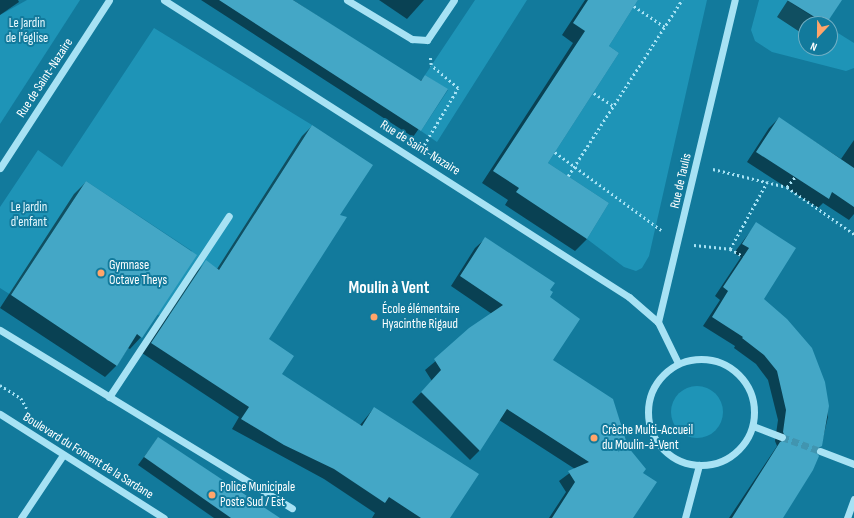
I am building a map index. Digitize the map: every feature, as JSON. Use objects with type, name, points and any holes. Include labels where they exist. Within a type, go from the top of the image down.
[{"type":"street","name":"Rue de Saint-Nazaire","points":[[0,168],[109,0]]},
{"type":"street","name":"Rue de Saint-Nazaire","points":[[164,0],[629,297],[658,322]]},
{"type":"street","points":[[347,0],[412,39],[427,40],[454,0]]},
{"type":"street","name":"Rue de Taulis","points":[[658,322],[679,243],[735,0]]},
{"type":"street","points":[[109,397],[229,216]]},
{"type":"street","points":[[658,322],[678,363]]},
{"type":"street","points":[[0,330],[292,508]]},
{"type":"street","points":[[695,358],[712,359],[728,366],[742,377],[751,392],[754,409],[753,426],[745,443],[732,455],[717,463],[699,466],[681,462],[666,452],[654,439],[648,422],[647,404],[652,387],[663,373],[678,363],[695,358]]},
{"type":"street","name":"Boulevard du Foment de la Sardane","points":[[0,414],[164,518]]},
{"type":"street","points":[[753,426],[782,437]]},
{"type":"street","points":[[820,451],[854,464]]},
{"type":"street","points":[[21,518],[63,455]]},
{"type":"street","points":[[685,518],[699,466]]},
{"type":"street","points":[[847,518],[854,499]]},
{"type":"path","points":[[568,176],[682,0]]},
{"type":"path","points":[[634,6],[665,27]]},
{"type":"path","points":[[415,159],[458,88],[431,65],[427,40]]},
{"type":"path","points":[[594,93],[613,106]]},
{"type":"path","points":[[555,152],[575,165],[679,243],[730,249],[743,256]]},
{"type":"path","points":[[697,164],[787,187],[854,234]]},
{"type":"path","points":[[787,187],[795,176]]},
{"type":"path","points":[[730,249],[767,182]]},
{"type":"green space","name":"Le Jardin de l'église","points":[[27,0],[80,0],[0,124],[0,15]]},
{"type":"green space","points":[[475,0],[527,0],[437,142],[421,131],[448,90],[425,75]]},
{"type":"green space","points":[[638,0],[707,0],[649,256],[642,268],[636,271],[624,267],[587,239],[609,203],[548,163],[619,53],[609,46]]},
{"type":"green space","points":[[759,0],[792,0],[791,3],[811,16],[798,16],[798,56],[838,56],[838,33],[854,43],[854,68],[846,71],[772,52],[755,41],[751,30]]},
{"type":"green space","name":"Le Jardin d'enfant","points":[[154,28],[312,125],[188,318],[151,314],[192,251],[86,181],[11,295],[0,288],[0,207],[38,150],[62,167]]},
{"type":"green space","points":[[692,386],[702,386],[716,393],[723,407],[723,417],[716,431],[702,438],[692,438],[682,434],[675,427],[671,417],[671,407],[675,397],[682,390]]},
{"type":"building","points":[[219,0],[293,0],[421,81],[425,75],[448,89],[421,131]]},
{"type":"building","points":[[588,0],[638,0],[609,46],[619,53],[548,163],[609,203],[587,239],[516,192],[519,188],[493,171],[585,31],[573,23]]},
{"type":"building","points":[[787,0],[842,0],[831,16],[813,16]]},
{"type":"building","points":[[779,117],[854,168],[854,207],[832,192],[829,199],[756,152]]},
{"type":"building","points":[[312,125],[373,165],[340,215],[347,217],[269,339],[294,356],[282,374],[362,426],[374,407],[479,474],[450,518],[421,518],[389,497],[385,503],[334,469],[284,445],[241,419],[249,407],[151,343],[206,260],[219,270]]},
{"type":"building","name":"Gymnase Octave Theys","points":[[86,181],[197,255],[142,338],[137,334],[117,366],[11,295]]},
{"type":"building","points":[[756,222],[796,248],[764,299],[787,319],[812,348],[825,382],[829,406],[822,446],[815,450],[819,456],[813,470],[783,518],[732,518],[780,442],[786,439],[783,432],[786,410],[777,371],[764,355],[742,338],[743,337],[712,317],[728,291],[723,287],[749,248],[742,244]]},
{"type":"building","points":[[485,237],[555,283],[550,290],[553,292],[550,297],[580,319],[553,360],[613,399],[628,447],[646,469],[643,473],[657,482],[633,518],[552,518],[575,482],[568,471],[589,462],[507,409],[480,451],[421,392],[441,370],[434,359],[469,328],[503,305],[460,276]]},
{"type":"building","points":[[158,437],[280,518],[231,518],[144,457]]},
{"type":"tunnel","points":[[782,437],[820,451]]},
{"type":"place","name":"Gymnase Octave Theys","points":[[101,273]]},
{"type":"place","name":"École élémentaire Hyacinthe Rigaud","points":[[374,317]]},
{"type":"place","name":"Crèche Multi-Accueil du Moulin-à-Vent","points":[[594,438]]},
{"type":"place","name":"Police Municipale Poste Sud / Est","points":[[212,495]]},
{"type":"district","name":"Moulin à Vent","points":[[389,289]]}]
